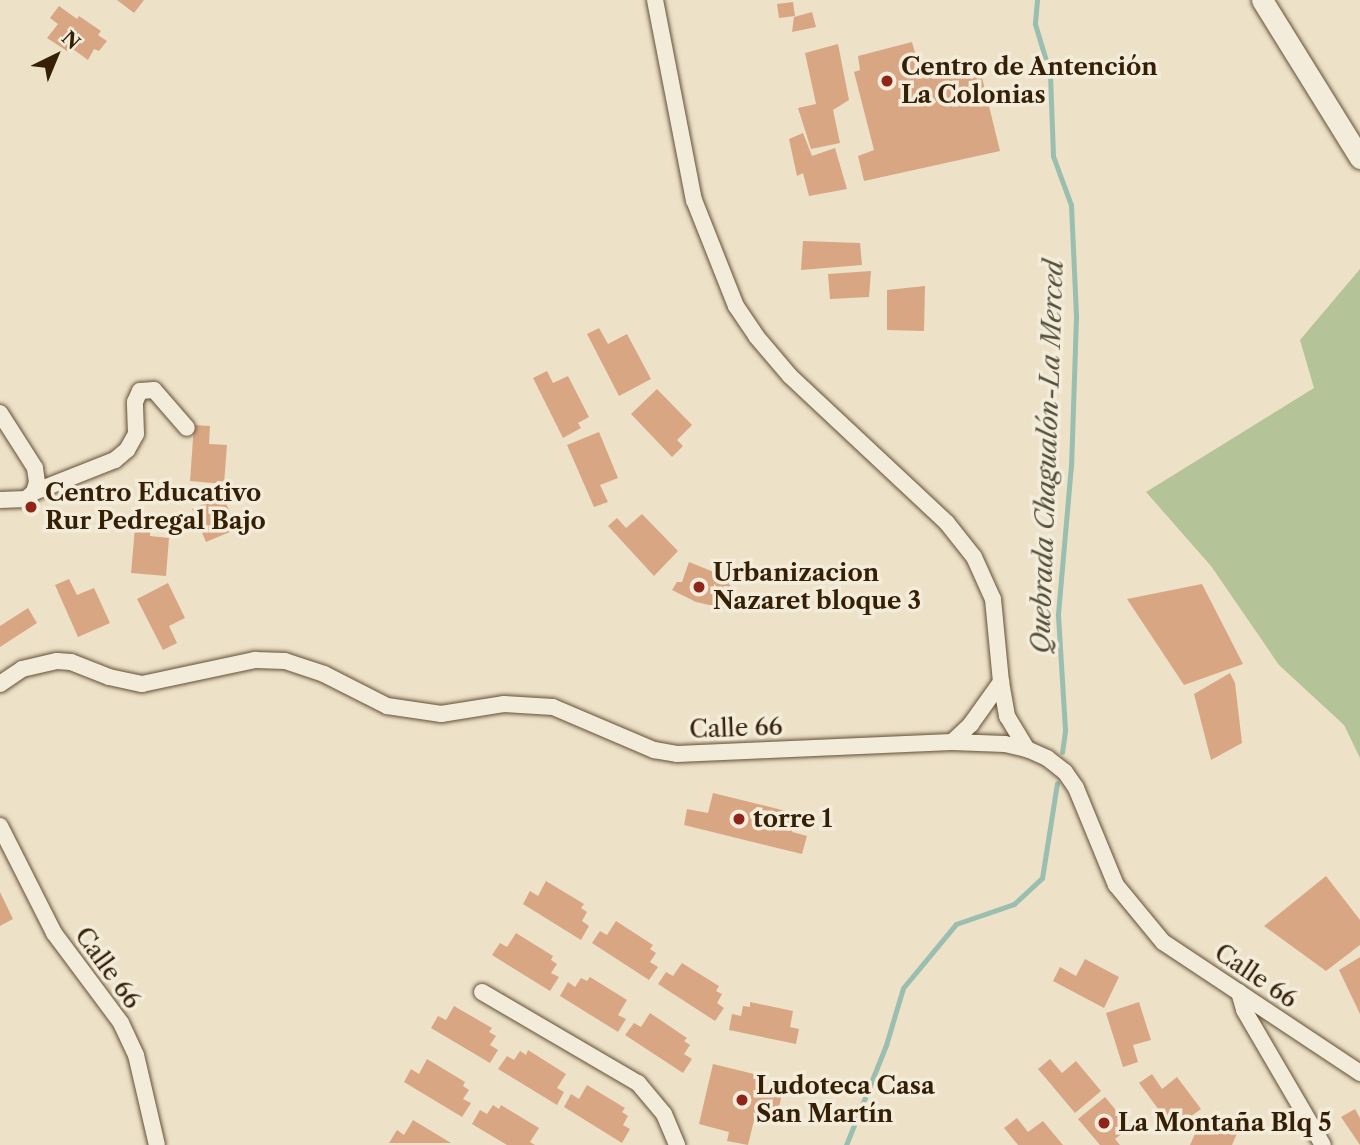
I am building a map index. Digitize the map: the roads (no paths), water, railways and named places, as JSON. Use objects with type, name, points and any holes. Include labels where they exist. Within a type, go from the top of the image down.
[{"type":"main road","points":[[1262,0],[1360,158]]},
{"type":"street","points":[[654,0],[694,200],[736,306],[755,336],[790,376],[947,523],[974,557],[993,599],[1007,716],[1027,749]]},
{"type":"street","points":[[0,500],[26,499],[34,492],[115,460],[127,450],[136,433],[135,402],[139,391],[154,390],[187,428]]},
{"type":"street","points":[[0,413],[17,434],[35,468],[34,492]]},
{"type":"street","name":"Calle 66","points":[[0,684],[22,669],[57,661],[142,684],[255,660],[285,661],[324,674],[387,706],[440,714],[493,705],[552,707],[654,750],[677,754],[952,742],[1005,744],[1027,749],[1065,772],[1076,788],[1116,885],[1163,942],[1360,1073]]},
{"type":"street","points":[[952,742],[971,724],[1001,682]]},
{"type":"street","name":"Calle 66","points":[[0,826],[54,933],[121,1023],[136,1055],[157,1145]]},
{"type":"street","points":[[482,992],[638,1083],[664,1114],[677,1145]]},
{"type":"street","points":[[1240,992],[1244,1010],[1323,1145]]},
{"type":"waterway","name":"Quebrada Chagualón-La Merced","points":[[1037,0],[1035,24],[1050,74],[1053,156],[1071,205],[1076,317],[1071,465],[1058,615],[1065,731],[1062,752]]},
{"type":"waterway","name":"Quebrada Chagualón-La Merced","points":[[846,1145],[886,1045],[903,988],[956,924],[1014,904],[1042,878],[1057,783]]},
{"type":"place","name":"Centro de Antención La Colonias","points":[[887,81]]},
{"type":"place","name":"Centro Educativo Rur Pedregal Bajo","points":[[31,507]]},
{"type":"place","name":"Urbanizacion Nazaret bloque 3","points":[[699,587]]},
{"type":"place","name":"torre 1","points":[[739,819]]},
{"type":"place","name":"Ludoteca Casa San Martín","points":[[742,1100]]},
{"type":"place","name":"La Montaña Blq 5","points":[[1104,1123]]}]
